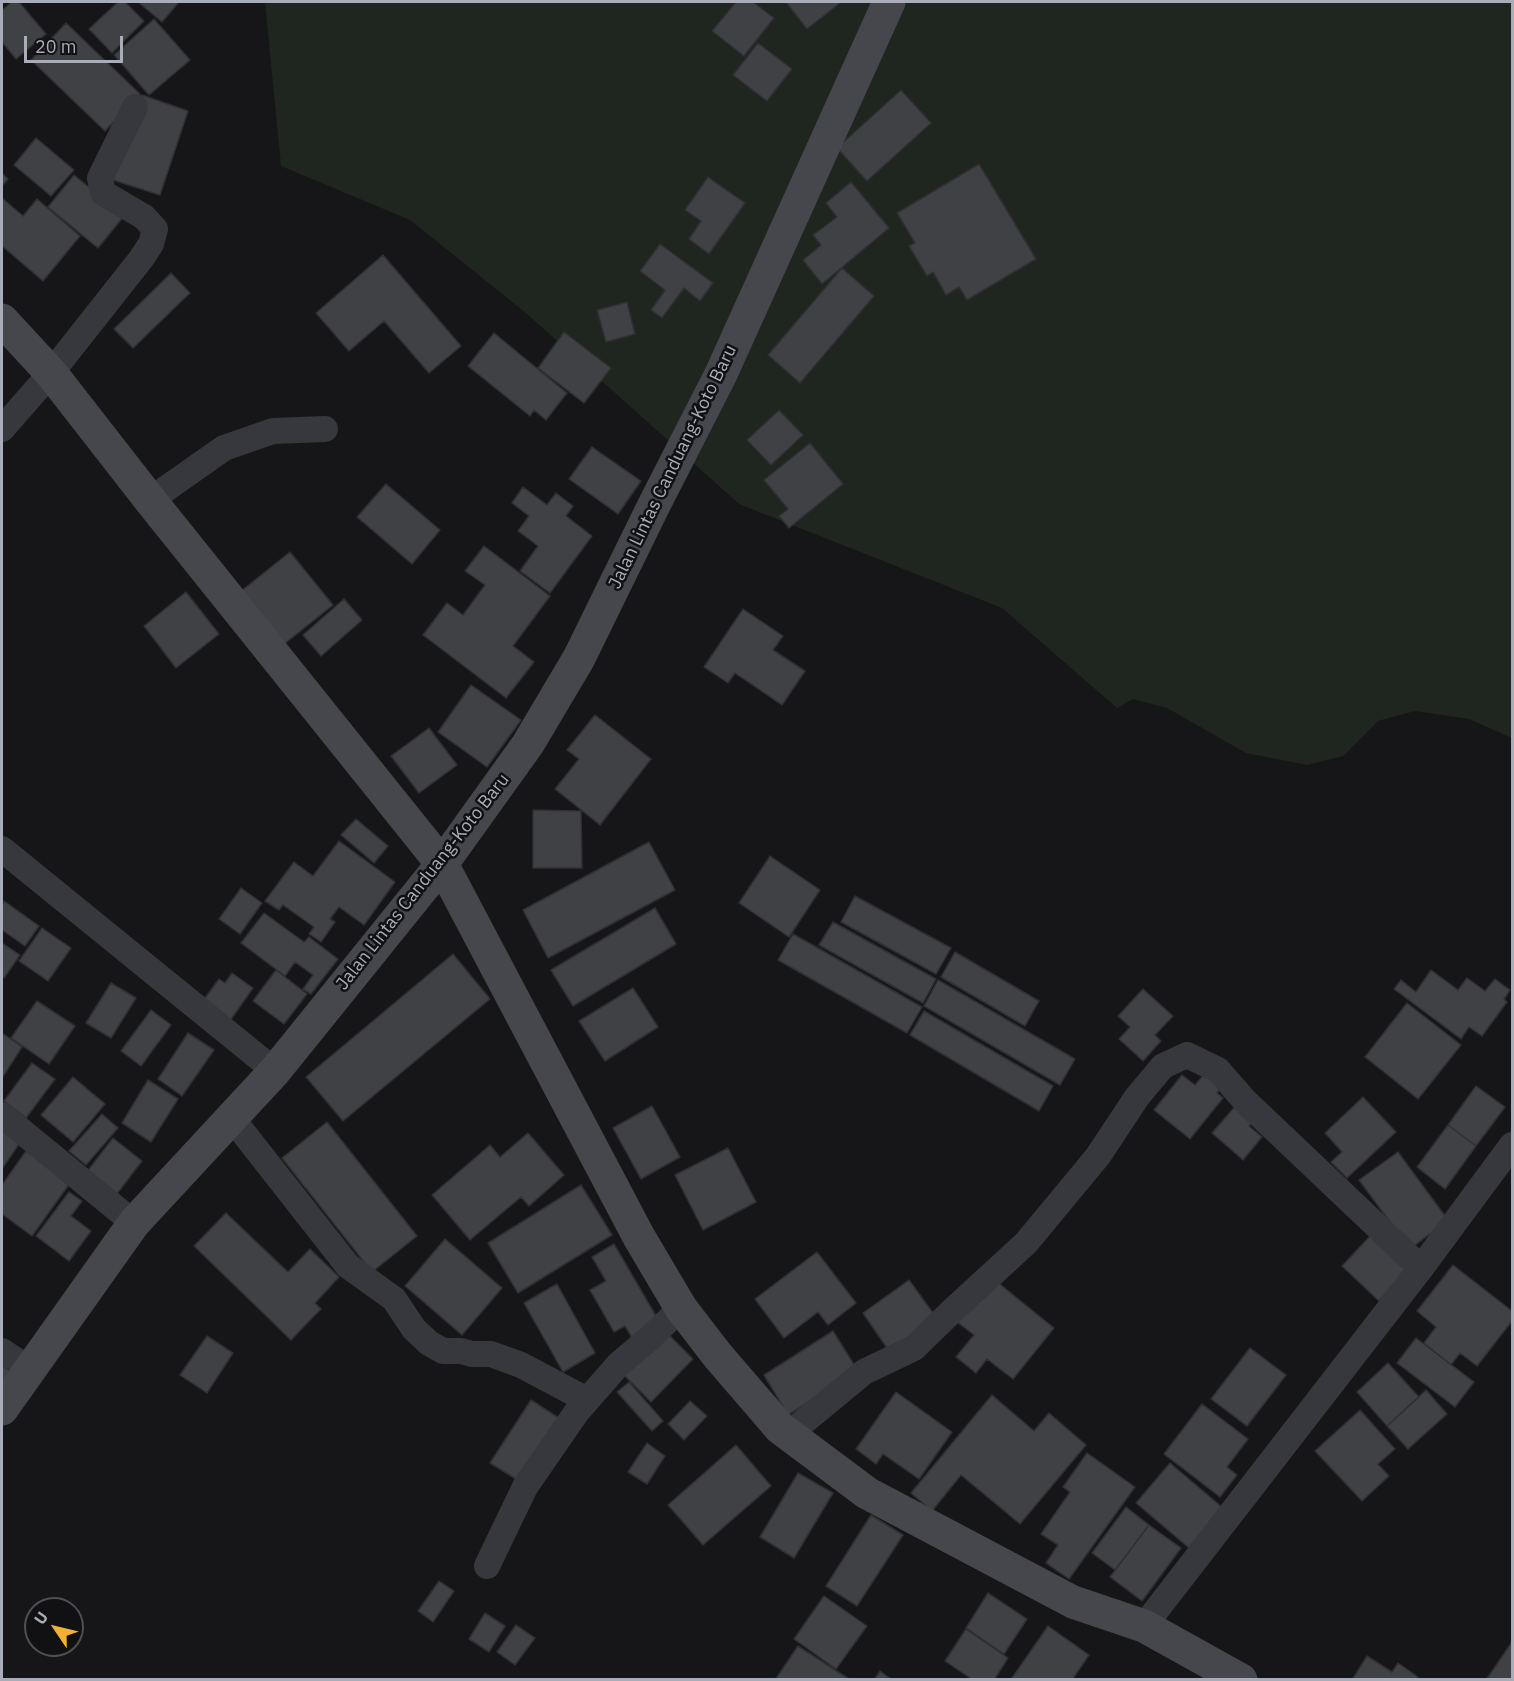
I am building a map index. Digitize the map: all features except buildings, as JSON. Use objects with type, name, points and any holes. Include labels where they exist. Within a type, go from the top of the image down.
[{"type":"street","name":"Jalan Lintas Canduang-Koto Baru","points":[[2,1409],[134,1223],[275,1071],[442,864],[528,744],[579,658],[721,374],[890,2]]},
{"type":"street","points":[[2,429],[51,373],[151,244],[155,229],[144,218],[103,193],[100,178],[135,107]]},
{"type":"street","points":[[2,320],[51,373],[442,864],[639,1237],[681,1308],[718,1356],[780,1428],[790,1433],[867,1493],[1072,1602],[1144,1626],[1241,1680]]},
{"type":"street","points":[[150,500],[224,448],[273,430],[325,429]]},
{"type":"street","points":[[2,849],[275,1071]]},
{"type":"street","points":[[790,1433],[864,1372],[914,1348],[1026,1243],[1098,1156],[1137,1097],[1163,1066],[1187,1055],[1218,1071],[1245,1101],[1421,1268]]},
{"type":"street","points":[[2,1115],[134,1223]]},
{"type":"street","points":[[231,1117],[348,1266],[394,1299],[414,1329],[429,1343],[443,1351],[491,1354],[521,1365],[587,1400]]},
{"type":"street","points":[[1144,1626],[1421,1268],[1512,1145]]},
{"type":"street","points":[[487,1566],[525,1487],[576,1413],[618,1365],[681,1308]]},
{"type":"street","points":[[2,1351],[29,1369]]},
{"type":"shaded area","points":[[265,2],[1512,2],[1512,738],[1469,719],[1415,711],[1378,721],[1343,756],[1307,765],[1246,753],[1167,708],[1133,699],[1117,708],[1002,608],[739,504],[526,313],[410,220],[281,166]]}]
